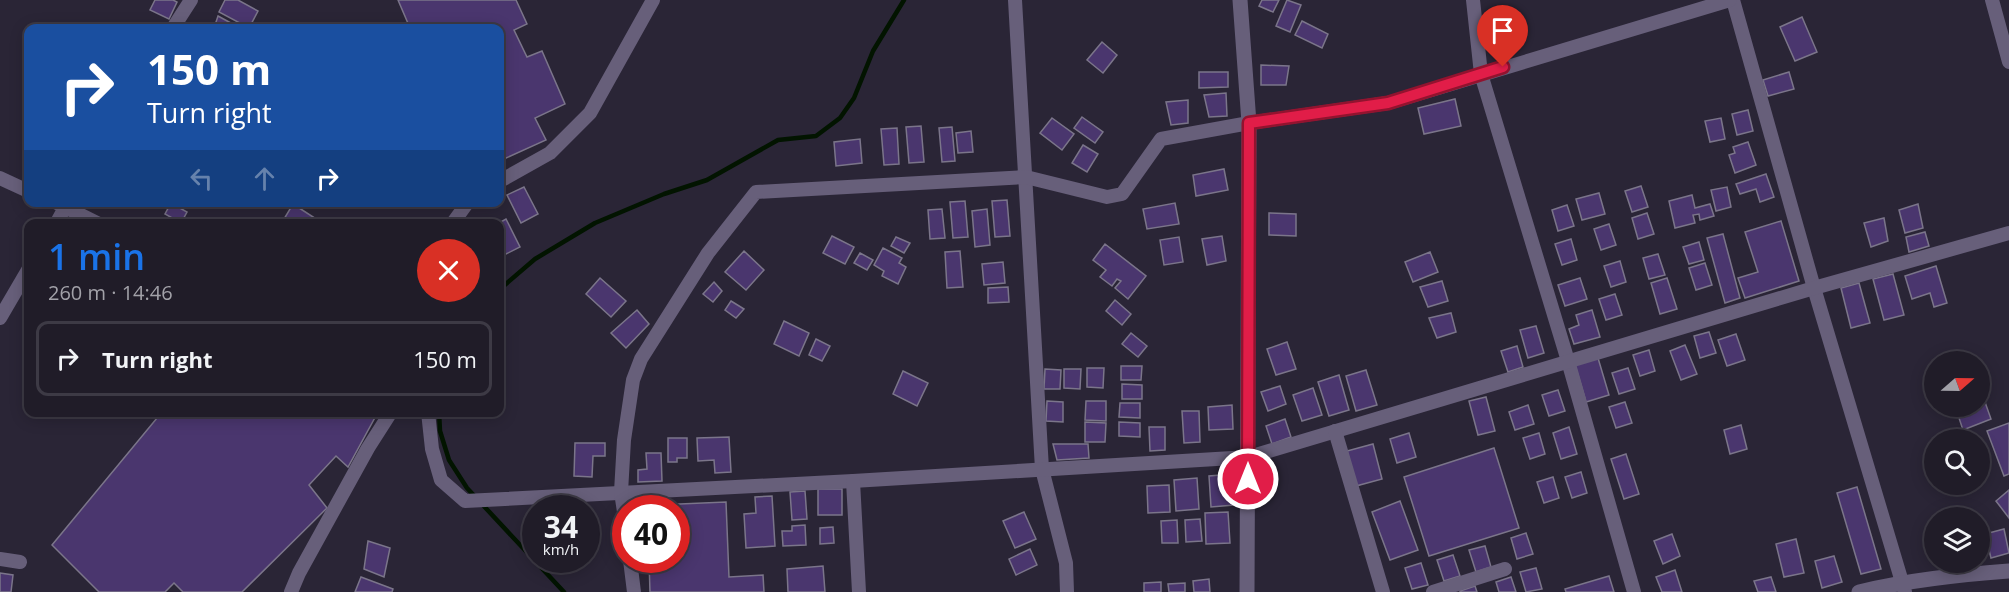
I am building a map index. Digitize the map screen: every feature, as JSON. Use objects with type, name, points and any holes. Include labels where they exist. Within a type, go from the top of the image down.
[{"type":"street","points":[[176,24],[191,0]]},
{"type":"street","points":[[504,179],[550,153],[590,113],[653,0]]},
{"type":"street","points":[[1015,0],[1042,469],[1066,563],[1066,592]]},
{"type":"street","points":[[1240,0],[1249,123],[1247,592]]},
{"type":"street","points":[[1473,0],[1481,74],[1568,361],[1634,592]]},
{"type":"street","points":[[621,495],[624,440],[633,380],[641,359],[708,253],[756,192],[1026,177],[1107,197],[1115,196],[1122,194],[1161,139],[1249,123],[1388,103],[1732,0],[1814,288],[1903,587]]},
{"type":"street","points":[[1992,0],[2009,62]]},
{"type":"street","points":[[0,178],[24,189]]},
{"type":"street","points":[[68,207],[90,219]]},
{"type":"street","points":[[429,417],[432,449],[441,480],[465,501],[1249,457],[1814,288],[2009,233]]},
{"type":"street","points":[[0,318],[24,277]]},
{"type":"street","points":[[291,592],[299,573],[368,448],[388,417]]},
{"type":"street","points":[[1335,431],[1383,592]]},
{"type":"street","points":[[853,481],[859,592]]},
{"type":"street","points":[[0,558],[20,562]]},
{"type":"street","points":[[1433,592],[1505,569]]},
{"type":"street","points":[[1859,592],[1903,587],[1963,574],[2009,571]]},
{"type":"street","points":[[632,573],[634,592]]},
{"type":"building","points":[[155,0],[177,2],[169,19],[150,10]]},
{"type":"building","points":[[225,0],[238,0],[258,11],[251,24],[242,24],[219,12]]},
{"type":"building","points":[[398,0],[516,0],[527,24],[514,30],[527,57],[542,51],[565,104],[535,118],[546,140],[504,159],[504,24],[408,24]]},
{"type":"building","points":[[1262,0],[1279,0],[1273,12],[1259,6]]},
{"type":"building","points":[[1287,0],[1301,5],[1290,32],[1276,26]]},
{"type":"building","points":[[218,16],[233,24],[215,24]]},
{"type":"building","points":[[1802,17],[1817,52],[1795,61],[1780,27]]},
{"type":"building","points":[[1302,21],[1328,34],[1322,48],[1295,35]]},
{"type":"building","points":[[1102,42],[1117,55],[1103,73],[1087,60]]},
{"type":"building","points":[[1261,65],[1289,66],[1286,85],[1261,85]]},
{"type":"building","points":[[1199,72],[1228,72],[1228,87],[1199,88]]},
{"type":"building","points":[[1789,72],[1794,89],[1768,96],[1763,80]]},
{"type":"building","points":[[1226,93],[1227,116],[1209,117],[1204,95]]},
{"type":"building","points":[[1455,99],[1461,126],[1424,134],[1418,108]]},
{"type":"building","points":[[1188,100],[1188,123],[1171,125],[1166,102]]},
{"type":"building","points":[[1748,110],[1753,131],[1737,135],[1732,114]]},
{"type":"building","points":[[1082,117],[1103,132],[1095,143],[1074,128]]},
{"type":"building","points":[[1052,118],[1074,134],[1062,150],[1040,133]]},
{"type":"building","points":[[1721,118],[1725,139],[1710,142],[1705,121]]},
{"type":"building","points":[[921,126],[924,162],[909,163],[906,127]]},
{"type":"building","points":[[952,127],[955,161],[942,162],[939,128]]},
{"type":"building","points":[[897,128],[899,164],[884,165],[881,129]]},
{"type":"building","points":[[971,131],[973,152],[958,153],[956,133]]},
{"type":"building","points":[[860,139],[862,163],[836,166],[834,142]]},
{"type":"building","points":[[1748,142],[1756,165],[1735,173],[1729,155],[1735,153],[1733,147]]},
{"type":"building","points":[[1083,145],[1098,154],[1087,172],[1072,163]]},
{"type":"building","points":[[1224,169],[1228,190],[1196,196],[1193,175]]},
{"type":"building","points":[[1766,174],[1774,197],[1760,202],[1756,189],[1740,194],[1736,184]]},
{"type":"building","points":[[1641,186],[1648,207],[1632,212],[1625,191]]},
{"type":"building","points":[[524,187],[538,214],[521,223],[507,195]]},
{"type":"building","points":[[1727,187],[1731,207],[1716,211],[1711,190]]},
{"type":"building","points":[[1599,193],[1605,214],[1582,220],[1576,199]]},
{"type":"building","points":[[1692,195],[1695,208],[1710,204],[1714,216],[1700,220],[1699,214],[1693,215],[1695,223],[1675,228],[1669,201]]},
{"type":"building","points":[[1007,200],[1010,236],[995,237],[992,201]]},
{"type":"building","points":[[965,201],[968,237],[953,238],[950,202]]},
{"type":"building","points":[[1175,203],[1179,224],[1147,229],[1143,209]]},
{"type":"building","points":[[1918,204],[1923,228],[1905,233],[1899,210]]},
{"type":"building","points":[[1567,205],[1574,226],[1558,231],[1552,210]]},
{"type":"building","points":[[169,207],[178,207],[187,212],[183,219],[174,219],[165,214]]},
{"type":"building","points":[[291,207],[298,207],[316,219],[284,219]]},
{"type":"building","points":[[942,209],[945,238],[930,239],[928,210]]},
{"type":"building","points":[[987,209],[990,245],[975,247],[972,211]]},
{"type":"building","points":[[1269,213],[1296,214],[1296,236],[1269,235]]},
{"type":"building","points":[[1647,213],[1654,234],[1638,239],[1632,218]]},
{"type":"building","points":[[1884,218],[1888,241],[1871,247],[1864,223]]},
{"type":"building","points":[[506,219],[520,247],[504,255],[504,220]]},
{"type":"building","points":[[1781,221],[1799,281],[1745,298],[1738,278],[1758,272],[1745,232]]},
{"type":"building","points":[[1609,224],[1616,245],[1601,250],[1594,229]]},
{"type":"building","points":[[1925,232],[1929,246],[1909,252],[1906,237]]},
{"type":"building","points":[[1723,234],[1740,298],[1725,303],[1707,238]]},
{"type":"building","points":[[832,236],[854,247],[845,264],[823,253]]},
{"type":"building","points":[[1222,236],[1226,261],[1207,265],[1202,239]]},
{"type":"building","points":[[896,237],[910,243],[904,253],[891,246]]},
{"type":"building","points":[[1179,237],[1183,262],[1164,265],[1160,240]]},
{"type":"building","points":[[1571,239],[1577,260],[1562,265],[1555,244]]},
{"type":"building","points":[[1699,242],[1704,260],[1689,264],[1683,247]]},
{"type":"building","points":[[1105,244],[1146,276],[1128,299],[1115,288],[1121,281],[1117,279],[1112,286],[1100,277],[1106,270],[1093,260]]},
{"type":"building","points":[[883,248],[902,258],[899,263],[906,267],[898,284],[882,276],[884,271],[874,265]]},
{"type":"building","points":[[744,251],[764,270],[746,290],[725,272]]},
{"type":"building","points":[[960,251],[963,287],[947,288],[945,252]]},
{"type":"building","points":[[1430,252],[1438,272],[1413,282],[1405,262]]},
{"type":"building","points":[[860,253],[873,260],[867,270],[854,263]]},
{"type":"building","points":[[1658,254],[1665,275],[1649,279],[1643,258]]},
{"type":"building","points":[[1620,261],[1626,282],[1611,287],[1604,266]]},
{"type":"building","points":[[1003,262],[1005,283],[984,285],[982,264]]},
{"type":"building","points":[[1705,263],[1712,285],[1696,290],[1689,268]]},
{"type":"building","points":[[1936,266],[1947,303],[1934,307],[1930,293],[1912,299],[1905,276]]},
{"type":"building","points":[[1893,274],[1904,315],[1884,320],[1873,279]]},
{"type":"building","points":[[600,278],[626,301],[611,317],[586,294]]},
{"type":"building","points":[[1580,278],[1587,299],[1565,306],[1558,285]]},
{"type":"building","points":[[1667,278],[1677,309],[1660,314],[1651,283]]},
{"type":"building","points":[[1442,281],[1448,301],[1428,307],[1420,287]]},
{"type":"building","points":[[714,282],[722,291],[713,302],[703,294]]},
{"type":"building","points":[[1859,283],[1870,323],[1851,328],[1841,288]]},
{"type":"building","points":[[1008,287],[1009,302],[988,303],[988,288]]},
{"type":"building","points":[[1615,294],[1622,315],[1606,320],[1599,299]]},
{"type":"building","points":[[1115,300],[1131,314],[1122,325],[1106,311]]},
{"type":"building","points":[[731,301],[744,309],[736,318],[725,310]]},
{"type":"building","points":[[637,310],[649,324],[626,348],[611,333]]},
{"type":"building","points":[[1592,310],[1600,337],[1574,344],[1569,329],[1579,325],[1576,315]]},
{"type":"building","points":[[1451,313],[1456,332],[1437,338],[1429,318]]},
{"type":"building","points":[[784,321],[809,333],[799,356],[774,344]]},
{"type":"building","points":[[1536,326],[1544,353],[1528,358],[1520,330]]},
{"type":"building","points":[[1709,332],[1716,353],[1700,358],[1694,336]]},
{"type":"building","points":[[1131,333],[1147,346],[1138,357],[1122,344]]},
{"type":"building","points":[[1736,334],[1745,360],[1727,366],[1718,340]]},
{"type":"building","points":[[816,339],[830,346],[822,361],[809,355]]},
{"type":"building","points":[[1287,342],[1296,369],[1276,375],[1267,349]]},
{"type":"building","points":[[1685,345],[1697,374],[1681,380],[1670,351]]},
{"type":"building","points":[[1517,346],[1523,367],[1508,372],[1501,351]]},
{"type":"building","points":[[1649,350],[1655,371],[1640,376],[1633,355]]},
{"type":"building","points":[[1598,358],[1609,395],[1586,402],[1575,365]]},
{"type":"building","points":[[1121,366],[1142,366],[1141,380],[1121,380]]},
{"type":"building","points":[[1087,368],[1104,368],[1103,388],[1087,387]]},
{"type":"building","points":[[1628,368],[1635,389],[1619,394],[1612,373]]},
{"type":"building","points":[[1045,369],[1061,370],[1060,389],[1044,389]]},
{"type":"building","points":[[1064,369],[1081,369],[1080,389],[1064,388]]},
{"type":"building","points":[[1366,370],[1377,405],[1356,411],[1346,376]]},
{"type":"building","points":[[903,371],[928,383],[917,406],[893,394]]},
{"type":"building","points":[[1339,375],[1349,410],[1329,416],[1318,382]]},
{"type":"building","points":[[1122,384],[1142,385],[1142,399],[1122,399]]},
{"type":"building","points":[[1280,386],[1286,404],[1268,411],[1261,392]]},
{"type":"building","points":[[1313,388],[1322,415],[1302,421],[1293,395]]},
{"type":"building","points":[[1558,390],[1565,411],[1549,416],[1542,395]]},
{"type":"building","points":[[1486,397],[1495,431],[1478,435],[1469,401]]},
{"type":"building","points":[[1047,401],[1063,402],[1063,422],[1046,421]]},
{"type":"building","points":[[1086,401],[1106,401],[1106,421],[1085,420]]},
{"type":"building","points":[[1625,402],[1632,423],[1616,428],[1609,407]]},
{"type":"building","points":[[1120,403],[1140,403],[1140,418],[1119,417]]},
{"type":"building","points":[[1232,405],[1233,429],[1209,430],[1208,407]]},
{"type":"building","points":[[1528,405],[1534,424],[1515,430],[1509,412]]},
{"type":"building","points":[[1182,411],[1199,411],[1200,442],[1184,443]]},
{"type":"building","points":[[1990,416],[1991,419],[1963,429],[1959,417]]},
{"type":"building","points":[[158,417],[375,417],[348,467],[336,456],[309,485],[327,508],[242,592],[183,592],[174,583],[165,592],[99,592],[52,545]]},
{"type":"building","points":[[1285,419],[1291,437],[1272,444],[1266,426]]},
{"type":"building","points":[[1085,422],[1106,423],[1105,442],[1085,442]]},
{"type":"building","points":[[1119,422],[1140,423],[1140,437],[1119,436]]},
{"type":"building","points":[[2009,423],[2009,474],[2004,476],[1990,439],[1990,430]]},
{"type":"building","points":[[1741,425],[1747,449],[1730,454],[1724,430]]},
{"type":"building","points":[[1149,427],[1165,427],[1165,450],[1150,451]]},
{"type":"building","points":[[1569,427],[1577,454],[1561,459],[1553,433]]},
{"type":"building","points":[[1409,433],[1416,457],[1397,463],[1390,439]]},
{"type":"building","points":[[1539,433],[1545,454],[1530,459],[1523,438]]},
{"type":"building","points":[[729,437],[731,472],[715,473],[714,460],[698,461],[697,438]]},
{"type":"building","points":[[668,438],[687,438],[687,458],[677,458],[677,462],[668,462]]},
{"type":"building","points":[[575,443],[605,443],[605,456],[593,456],[592,477],[574,476]]},
{"type":"building","points":[[1053,444],[1088,444],[1089,458],[1057,460]]},
{"type":"building","points":[[1373,444],[1382,479],[1356,486],[1347,451]]},
{"type":"building","points":[[1494,448],[1519,528],[1429,556],[1404,477]]},
{"type":"building","points":[[646,453],[661,453],[662,481],[638,482],[638,470],[647,469]]},
{"type":"building","points":[[1626,454],[1639,494],[1624,499],[1611,459]]},
{"type":"building","points":[[1581,472],[1587,493],[1572,498],[1565,477]]},
{"type":"building","points":[[1232,474],[1234,505],[1211,507],[1209,476]]},
{"type":"building","points":[[1553,477],[1559,498],[1544,503],[1537,482]]},
{"type":"building","points":[[1197,478],[1199,509],[1176,511],[1174,480]]},
{"type":"building","points":[[1169,485],[1170,512],[1148,513],[1147,486]]},
{"type":"building","points":[[1857,487],[1881,569],[1861,574],[1837,493]]},
{"type":"building","points":[[818,489],[842,489],[842,515],[818,515]]},
{"type":"building","points":[[2009,490],[2009,518],[1996,501]]},
{"type":"building","points":[[805,491],[807,519],[792,520],[790,492]]},
{"type":"building","points":[[772,496],[775,546],[746,548],[744,514],[756,513],[755,497]]},
{"type":"building","points":[[1400,501],[1418,550],[1390,560],[1372,512]]},
{"type":"building","points":[[726,502],[729,577],[763,575],[764,592],[650,592],[649,573],[690,573],[690,504]]},
{"type":"building","points":[[1024,512],[1036,539],[1015,548],[1003,521]]},
{"type":"building","points":[[1228,512],[1230,543],[1206,544],[1205,513]]},
{"type":"building","points":[[1200,519],[1202,541],[1186,542],[1185,520]]},
{"type":"building","points":[[1177,520],[1178,543],[1162,543],[1161,521]]},
{"type":"building","points":[[805,525],[806,545],[783,546],[782,531],[792,531],[792,526]]},
{"type":"building","points":[[833,527],[834,543],[820,544],[820,528]]},
{"type":"building","points":[[2004,529],[2009,553],[1991,558],[1990,533]]},
{"type":"building","points":[[1526,533],[1533,554],[1517,559],[1511,538]]},
{"type":"building","points":[[1672,534],[1680,556],[1663,564],[1654,541]]},
{"type":"building","points":[[1796,539],[1804,573],[1784,577],[1776,544]]},
{"type":"building","points":[[368,541],[390,548],[384,577],[364,569]]},
{"type":"building","points":[[1485,546],[1491,567],[1476,572],[1469,550]]},
{"type":"building","points":[[1030,549],[1037,565],[1016,575],[1009,559]]},
{"type":"building","points":[[1453,555],[1460,576],[1444,581],[1437,560]]},
{"type":"building","points":[[1834,556],[1842,582],[1822,588],[1815,561]]},
{"type":"building","points":[[1421,563],[1428,585],[1412,589],[1405,568]]},
{"type":"building","points":[[823,566],[825,592],[788,592],[787,569]]},
{"type":"building","points":[[1536,568],[1542,589],[1526,592],[1520,572]]},
{"type":"building","points":[[1675,570],[1682,592],[1662,592],[1656,577]]},
{"type":"building","points":[[0,573],[13,575],[11,592],[0,592]]},
{"type":"building","points":[[1609,576],[1614,592],[1566,592],[1565,589]]},
{"type":"building","points":[[361,577],[393,589],[392,592],[355,592]]},
{"type":"building","points":[[1511,577],[1516,592],[1499,592],[1496,582]]},
{"type":"building","points":[[1771,577],[1776,592],[1758,592],[1754,581]]},
{"type":"building","points":[[1209,579],[1210,592],[1194,592],[1193,581]]},
{"type":"building","points":[[1161,582],[1161,592],[1144,592],[1144,583]]},
{"type":"building","points":[[1185,583],[1185,592],[1169,592],[1168,584]]},
{"type":"building","points":[[1475,586],[1477,592],[1460,592],[1460,591]]},
{"type":"waterway","points":[[504,286],[535,259],[595,223],[664,194],[707,180],[778,140],[816,136],[840,118],[854,98],[873,51],[904,0]]},
{"type":"waterway","points":[[439,417],[440,431],[449,460],[467,488],[564,592]]},
{"type":"route","points":[[1248,479],[1249,123],[1388,103],[1503,67]]}]
